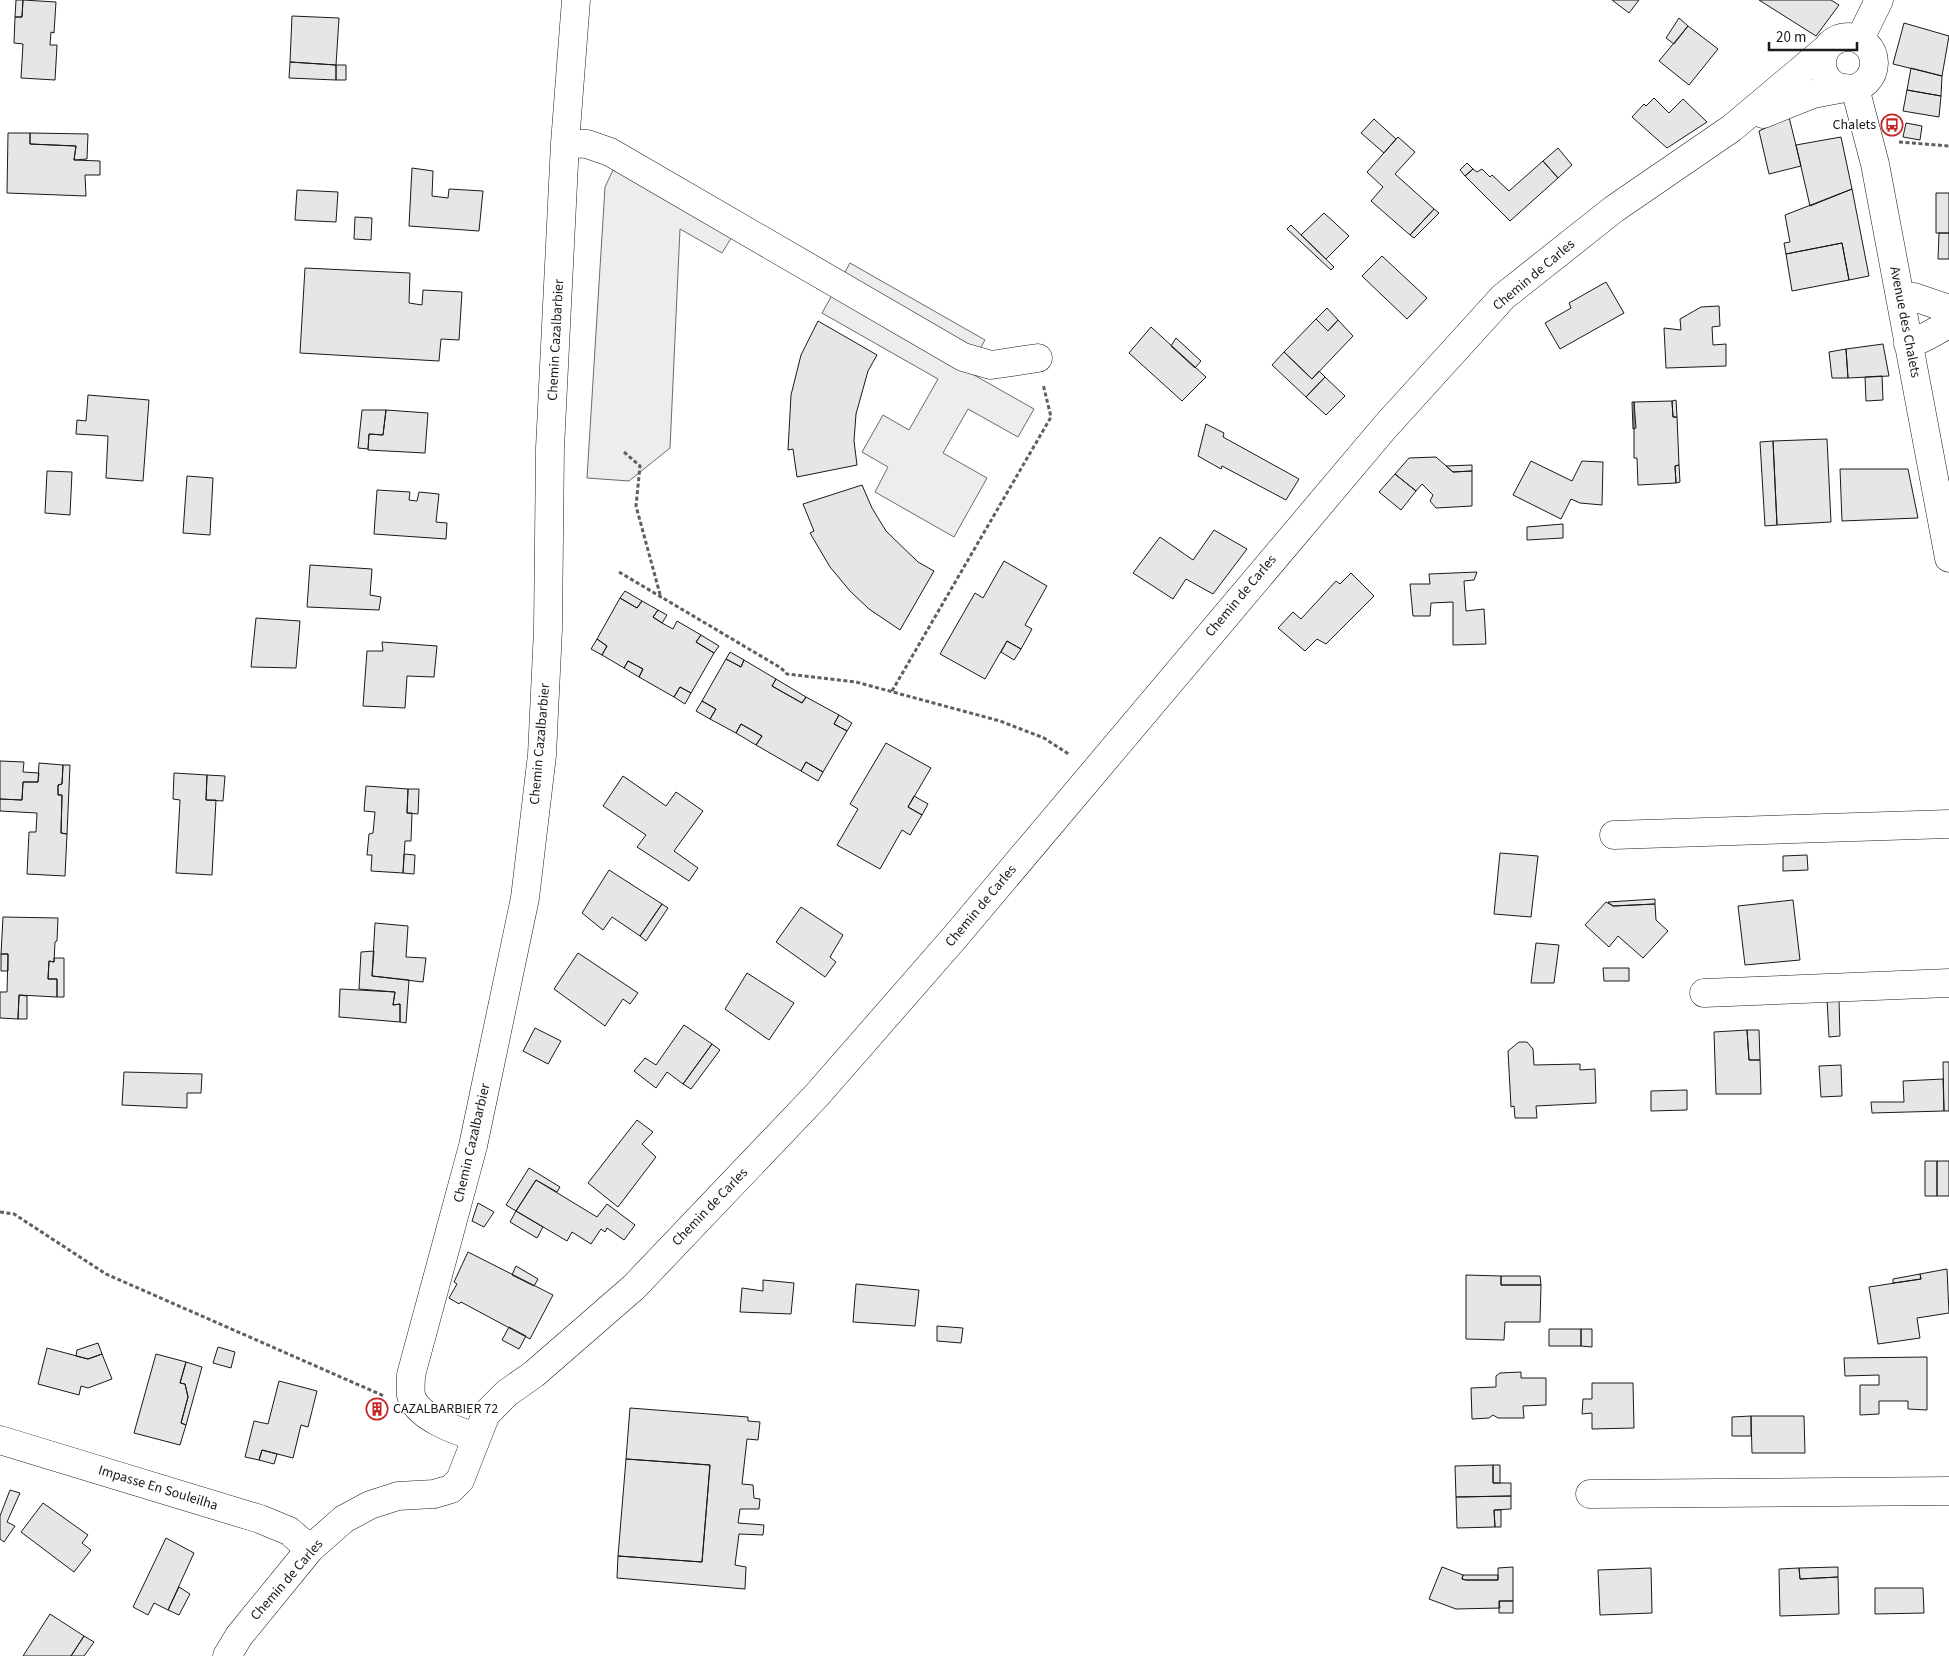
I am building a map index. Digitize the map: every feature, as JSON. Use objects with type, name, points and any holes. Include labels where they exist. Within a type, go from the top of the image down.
[{"type":"street","name":"Chemin Cazalbarbier","points":[[411,1396],[411,1374],[473,1146],[524,898],[542,755],[548,629],[550,448],[565,143],[576,0]]},
{"type":"street","points":[[1860,40],[1879,0]]},
{"type":"street","points":[[1850,36],[1860,40],[1870,50],[1873,65],[1868,79],[1850,88],[1837,86],[1826,77],[1821,62],[1826,48],[1832,41],[1841,37],[1850,36]]},
{"type":"street","name":"Chemin de Carles","points":[[227,1656],[239,1636],[310,1549],[344,1519],[370,1506],[398,1496],[434,1494],[450,1489],[460,1480],[467,1467],[476,1437],[486,1414],[507,1393],[534,1374],[634,1287],[817,1095],[955,938],[1385,427],[1503,297],[1614,209],[1732,128],[1826,48]]},
{"type":"street","name":"Chemin de Carles","points":[[1732,128],[1813,94],[1850,88]]},
{"type":"street","name":"Avenue des Chalets","points":[[1850,88],[1875,164],[1949,558]]},
{"type":"street","points":[[565,143],[587,144],[610,152],[963,356],[991,365],[1038,358]]},
{"type":"street","points":[[1900,298],[1914,297],[1949,309]]},
{"type":"street","points":[[1908,344],[1921,341],[1932,332],[1949,324]]},
{"type":"street","points":[[1614,835],[1949,824]]},
{"type":"street","points":[[1704,993],[1949,983]]},
{"type":"street","points":[[411,1396],[426,1416],[476,1437]]},
{"type":"street","name":"Impasse En Souleilha","points":[[0,1440],[260,1519],[289,1531],[310,1549]]},
{"type":"street","points":[[1590,1494],[1949,1491]]},
{"type":"path","points":[[1896,142],[1949,146]]},
{"type":"path","points":[[892,690],[1051,417],[1038,358]]},
{"type":"path","points":[[624,452],[640,466],[636,506],[661,598]]},
{"type":"path","points":[[619,572],[781,668],[787,674],[837,679],[892,690],[964,713],[1000,721],[1044,738],[1094,772]]},
{"type":"path","points":[[0,1212],[14,1214],[115,1278],[383,1396],[411,1396]]},
{"type":"shaded area","points":[[615,166],[733,235],[722,253],[680,229],[670,448],[629,481],[587,478],[605,187]]},
{"type":"shaded area","points":[[850,263],[985,340],[967,371],[1034,409],[1018,437],[968,409],[943,453],[987,478],[954,537],[875,492],[888,467],[862,452],[883,415],[909,430],[938,379],[822,313]]},
{"type":"building","points":[[16,0],[23,0],[22,17],[15,17]]},
{"type":"building","points":[[23,0],[56,2],[54,33],[51,32],[50,45],[57,45],[55,80],[21,78],[23,44],[14,43],[15,17],[22,17]]},
{"type":"building","points":[[1612,0],[1639,0],[1629,13]]},
{"type":"building","points":[[1759,0],[1831,0],[1839,5],[1816,36]]},
{"type":"building","points":[[292,16],[339,18],[336,65],[290,62]]},
{"type":"building","points":[[1679,18],[1688,26],[1674,44],[1666,38]]},
{"type":"building","points":[[1904,23],[1949,36],[1942,76],[1893,64]]},
{"type":"building","points":[[1688,26],[1718,49],[1689,85],[1659,61]]},
{"type":"building","points":[[290,62],[336,65],[336,80],[289,78]]},
{"type":"building","points":[[336,65],[346,65],[346,80],[336,80]]},
{"type":"building","points":[[1911,68],[1942,76],[1941,96],[1907,90]]},
{"type":"building","points":[[1907,90],[1941,96],[1939,117],[1903,111]]},
{"type":"building","points":[[1654,98],[1669,113],[1683,99],[1707,122],[1667,148],[1632,117],[1644,104],[1646,106]]},
{"type":"building","points":[[1789,117],[1801,166],[1769,174],[1759,131]]},
{"type":"building","points":[[1374,119],[1396,139],[1384,153],[1361,133]]},
{"type":"building","points":[[1906,123],[1922,126],[1920,140],[1903,137]]},
{"type":"building","points":[[8,133],[30,133],[30,144],[76,146],[74,160],[100,161],[100,175],[85,175],[86,196],[7,193]]},
{"type":"building","points":[[30,133],[88,134],[87,159],[74,160],[76,146],[30,144]]},
{"type":"building","points":[[1398,137],[1415,152],[1395,174],[1434,209],[1410,235],[1371,201],[1383,187],[1367,172]]},
{"type":"building","points":[[1841,137],[1852,189],[1810,206],[1796,145]]},
{"type":"building","points":[[1558,148],[1572,165],[1558,178],[1543,161]]},
{"type":"building","points":[[1543,161],[1558,178],[1510,221],[1465,176],[1473,169],[1477,172],[1482,169],[1490,177],[1492,175],[1509,191]]},
{"type":"building","points":[[1467,163],[1473,169],[1465,176],[1460,170]]},
{"type":"building","points":[[412,168],[433,171],[432,196],[448,198],[449,189],[483,191],[479,231],[409,226]]},
{"type":"building","points":[[1852,189],[1869,276],[1849,280],[1842,243],[1786,254],[1784,243],[1790,242],[1785,215]]},
{"type":"building","points":[[297,190],[338,192],[336,222],[295,220]]},
{"type":"building","points":[[1936,193],[1949,193],[1949,233],[1936,233]]},
{"type":"building","points":[[1434,209],[1439,213],[1414,238],[1410,235]]},
{"type":"building","points":[[1324,213],[1349,236],[1326,259],[1301,235]]},
{"type":"building","points":[[355,217],[372,218],[371,240],[354,239]]},
{"type":"building","points":[[1291,225],[1334,267],[1331,270],[1287,229]]},
{"type":"building","points":[[1939,233],[1949,233],[1949,259],[1938,259]]},
{"type":"building","points":[[1842,243],[1849,280],[1792,291],[1786,254]]},
{"type":"building","points":[[1382,256],[1427,298],[1407,319],[1362,276]]},
{"type":"building","points":[[305,268],[410,273],[409,303],[422,305],[423,290],[462,292],[459,340],[441,339],[439,361],[300,353]]},
{"type":"building","points":[[1606,282],[1624,313],[1560,349],[1545,323],[1571,308],[1569,303]]},
{"type":"building","points":[[1719,306],[1720,326],[1712,327],[1713,345],[1726,344],[1726,366],[1666,368],[1664,328],[1681,330],[1680,319],[1701,307]]},
{"type":"building","points":[[1327,308],[1338,320],[1328,331],[1316,319]]},
{"type":"building","points":[[1316,319],[1328,331],[1338,320],[1353,336],[1312,379],[1284,352]]},
{"type":"building","points":[[818,321],[877,355],[868,371],[856,414],[854,441],[857,465],[797,477],[793,449],[788,450],[791,395],[801,355]]},
{"type":"building","points":[[1151,327],[1206,377],[1182,401],[1129,353]]},
{"type":"building","points":[[1176,338],[1201,361],[1195,368],[1171,346]]},
{"type":"building","points":[[1883,344],[1889,376],[1848,378],[1846,349]]},
{"type":"building","points":[[1846,349],[1848,378],[1832,378],[1829,352]]},
{"type":"building","points":[[1284,352],[1312,379],[1319,371],[1325,377],[1306,397],[1272,365]]},
{"type":"building","points":[[1882,376],[1883,400],[1866,401],[1865,377]]},
{"type":"building","points":[[1325,377],[1345,396],[1326,415],[1306,397]]},
{"type":"building","points":[[88,395],[149,400],[143,481],[106,478],[108,436],[76,434],[77,420],[86,421]]},
{"type":"building","points":[[1676,400],[1677,417],[1673,417],[1672,401]]},
{"type":"building","points":[[1672,401],[1673,417],[1677,417],[1679,465],[1675,466],[1676,483],[1638,485],[1637,458],[1634,458],[1634,402]]},
{"type":"building","points":[[1632,402],[1634,402],[1636,428],[1633,429]]},
{"type":"building","points":[[362,410],[386,410],[383,435],[369,434],[368,449],[358,448]]},
{"type":"building","points":[[386,410],[428,413],[425,453],[368,450],[369,434],[383,435]]},
{"type":"building","points":[[1206,424],[1224,433],[1223,437],[1299,479],[1286,500],[1222,466],[1221,469],[1198,456]]},
{"type":"building","points":[[1827,439],[1831,522],[1777,525],[1773,441]]},
{"type":"building","points":[[1773,441],[1777,525],[1765,526],[1760,442]]},
{"type":"building","points":[[1436,457],[1453,472],[1472,471],[1472,506],[1436,508],[1430,501],[1433,495],[1422,484],[1416,491],[1395,474],[1409,458]]},
{"type":"building","points":[[1531,461],[1572,481],[1582,461],[1603,462],[1602,505],[1580,503],[1571,499],[1561,519],[1513,495]]},
{"type":"building","points":[[1472,465],[1472,471],[1453,472],[1446,466]]},
{"type":"building","points":[[1679,465],[1680,482],[1676,483],[1675,466]]},
{"type":"building","points":[[1840,469],[1908,469],[1918,518],[1842,521]]},
{"type":"building","points":[[47,471],[72,472],[70,515],[45,513]]},
{"type":"building","points":[[1395,474],[1416,491],[1401,510],[1379,492]]},
{"type":"building","points":[[187,476],[213,478],[210,535],[183,533]]},
{"type":"building","points":[[862,485],[872,508],[886,531],[918,562],[934,571],[900,630],[869,609],[850,591],[830,567],[810,533],[814,531],[803,504]]},
{"type":"building","points":[[377,490],[410,492],[409,500],[417,501],[419,492],[439,494],[436,522],[447,523],[446,539],[374,534]]},
{"type":"building","points":[[1563,524],[1563,538],[1527,540],[1527,527]]},
{"type":"building","points":[[1214,530],[1247,549],[1213,594],[1186,579],[1173,599],[1133,573],[1160,537],[1193,560]]},
{"type":"building","points":[[1004,561],[1047,586],[1025,625],[1032,629],[1021,649],[1007,641],[985,679],[940,654],[975,593],[983,598]]},
{"type":"building","points":[[310,565],[372,569],[370,595],[381,597],[379,610],[307,607]]},
{"type":"building","points":[[1477,572],[1474,580],[1464,581],[1466,611],[1484,609],[1486,644],[1453,645],[1453,602],[1431,603],[1430,616],[1413,616],[1410,584],[1430,584],[1429,574]]},
{"type":"building","points":[[1351,573],[1374,596],[1326,644],[1317,639],[1305,651],[1278,628],[1293,612],[1301,619],[1336,581],[1340,584]]},
{"type":"building","points":[[625,591],[642,601],[637,608],[620,598]]},
{"type":"building","points":[[620,598],[637,608],[642,601],[658,610],[653,617],[662,623],[673,629],[677,621],[701,635],[696,642],[714,653],[691,693],[680,687],[674,697],[639,677],[643,669],[628,661],[624,668],[602,655],[607,646],[597,639]]},
{"type":"building","points":[[658,610],[667,615],[662,623],[653,617]]},
{"type":"building","points":[[256,618],[300,621],[296,668],[251,667]]},
{"type":"building","points":[[701,635],[719,646],[714,653],[696,642]]},
{"type":"building","points":[[597,639],[607,646],[602,655],[591,649]]},
{"type":"building","points":[[1007,641],[1021,649],[1014,660],[1001,652]]},
{"type":"building","points":[[382,642],[437,646],[434,677],[407,676],[405,708],[363,706],[367,651],[383,651]]},
{"type":"building","points":[[730,652],[744,660],[741,667],[726,659]]},
{"type":"building","points":[[726,659],[741,667],[744,660],[776,679],[772,686],[802,703],[806,697],[839,715],[834,724],[847,731],[823,772],[806,762],[801,771],[756,745],[762,736],[741,724],[736,733],[710,719],[716,709],[702,701]]},
{"type":"building","points":[[628,661],[643,669],[639,677],[624,668]]},
{"type":"building","points":[[776,679],[806,697],[802,703],[772,686]]},
{"type":"building","points":[[680,687],[691,693],[685,704],[674,697]]},
{"type":"building","points":[[702,701],[716,709],[710,719],[696,711]]},
{"type":"building","points":[[839,715],[852,723],[847,731],[834,724]]},
{"type":"building","points":[[741,724],[762,736],[756,745],[736,733]]},
{"type":"building","points":[[886,743],[931,768],[908,807],[922,815],[910,835],[902,830],[880,869],[837,845],[858,809],[850,804]]},
{"type":"building","points":[[0,761],[24,762],[23,772],[39,773],[38,782],[23,782],[22,800],[0,799]]},
{"type":"building","points":[[806,762],[823,772],[818,781],[801,771]]},
{"type":"building","points":[[39,763],[63,765],[62,784],[58,785],[58,795],[62,795],[61,833],[67,834],[65,876],[27,874],[29,832],[36,832],[37,813],[0,811],[0,799],[22,800],[23,782],[38,782]]},
{"type":"building","points":[[63,765],[70,765],[67,834],[61,833],[62,795],[58,795],[58,785],[62,784]]},
{"type":"building","points":[[174,773],[207,775],[206,800],[216,800],[212,875],[176,873],[180,800],[173,799]]},
{"type":"building","points":[[207,775],[225,776],[223,801],[206,800]]},
{"type":"building","points":[[623,776],[666,806],[676,792],[703,811],[674,851],[698,868],[689,881],[637,847],[646,835],[603,806]]},
{"type":"building","points":[[366,786],[408,789],[407,813],[412,813],[411,841],[405,841],[403,873],[371,871],[372,855],[367,855],[369,834],[373,833],[375,812],[364,811]]},
{"type":"building","points":[[408,789],[419,789],[418,814],[407,813]]},
{"type":"building","points":[[914,796],[928,804],[922,815],[908,807]]},
{"type":"building","points":[[1500,853],[1538,856],[1531,917],[1494,914]]},
{"type":"building","points":[[404,854],[415,855],[414,874],[403,873]]},
{"type":"building","points":[[1807,855],[1808,870],[1783,871],[1783,856]]},
{"type":"building","points":[[609,870],[662,904],[640,936],[612,917],[603,930],[582,913]]},
{"type":"building","points":[[1655,899],[1655,904],[1613,906],[1608,902]]},
{"type":"building","points":[[1793,900],[1800,960],[1745,965],[1738,906]]},
{"type":"building","points":[[1606,902],[1613,906],[1655,904],[1656,920],[1668,931],[1643,958],[1618,936],[1609,947],[1585,925]]},
{"type":"building","points":[[662,904],[668,908],[646,941],[640,936]]},
{"type":"building","points":[[801,907],[843,935],[830,957],[836,962],[825,977],[776,942]]},
{"type":"building","points":[[3,917],[58,918],[54,962],[49,961],[48,979],[57,979],[57,997],[19,995],[18,1019],[0,1018],[0,992],[7,992],[8,954],[1,954]]},
{"type":"building","points":[[375,923],[408,926],[406,957],[426,958],[423,982],[372,976]]},
{"type":"building","points":[[1536,943],[1559,945],[1554,983],[1531,983]]},
{"type":"building","points":[[374,951],[372,976],[409,980],[406,1023],[400,1022],[400,1004],[393,1005],[395,992],[359,989],[361,952]]},
{"type":"building","points":[[578,953],[638,993],[630,1004],[623,999],[605,1026],[554,989]]},
{"type":"building","points":[[1,954],[8,954],[8,971],[1,971]]},
{"type":"building","points":[[54,958],[64,958],[64,997],[57,997],[57,979],[48,979],[49,961],[54,962]]},
{"type":"building","points":[[1603,968],[1629,968],[1629,981],[1604,981]]},
{"type":"building","points":[[747,973],[794,1003],[769,1040],[725,1009]]},
{"type":"building","points":[[340,989],[395,992],[393,1005],[400,1004],[400,1022],[339,1017]]},
{"type":"building","points":[[19,995],[27,996],[27,1019],[18,1019]]},
{"type":"building","points":[[1827,999],[1839,999],[1840,1036],[1829,1037]]},
{"type":"building","points":[[684,1025],[712,1044],[683,1084],[667,1072],[656,1088],[634,1071],[645,1058],[656,1065]]},
{"type":"building","points":[[535,1028],[561,1041],[548,1064],[523,1051]]},
{"type":"building","points":[[1747,1030],[1759,1030],[1760,1060],[1749,1060]]},
{"type":"building","points":[[1747,1030],[1749,1060],[1760,1060],[1761,1094],[1716,1094],[1714,1032]]},
{"type":"building","points":[[1519,1042],[1527,1042],[1533,1049],[1534,1065],[1580,1064],[1580,1070],[1595,1069],[1596,1103],[1536,1106],[1537,1118],[1515,1118],[1514,1106],[1511,1107],[1508,1051]]},
{"type":"building","points":[[712,1044],[720,1050],[691,1089],[683,1084]]},
{"type":"building","points":[[1943,1062],[1949,1062],[1949,1111],[1944,1111]]},
{"type":"building","points":[[1841,1065],[1842,1096],[1821,1097],[1819,1066]]},
{"type":"building","points":[[124,1072],[202,1074],[201,1093],[187,1093],[187,1108],[122,1105]]},
{"type":"building","points":[[1943,1079],[1944,1111],[1872,1113],[1871,1102],[1904,1102],[1903,1081]]},
{"type":"building","points":[[1687,1090],[1687,1110],[1651,1111],[1651,1091]]},
{"type":"building","points":[[637,1120],[653,1132],[642,1144],[656,1157],[618,1207],[588,1183]]},
{"type":"building","points":[[1925,1161],[1937,1161],[1937,1196],[1925,1196]]},
{"type":"building","points":[[1937,1161],[1949,1161],[1949,1196],[1937,1196]]},
{"type":"building","points":[[529,1168],[560,1187],[557,1192],[536,1180],[516,1211],[506,1205]]},
{"type":"building","points":[[536,1180],[597,1217],[607,1204],[635,1225],[624,1240],[607,1228],[605,1232],[601,1229],[591,1244],[572,1232],[567,1241],[516,1211]]},
{"type":"building","points":[[478,1203],[494,1212],[484,1227],[472,1221]]},
{"type":"building","points":[[516,1211],[543,1227],[537,1238],[510,1222]]},
{"type":"building","points":[[468,1252],[553,1295],[530,1339],[461,1302],[459,1304],[449,1298],[457,1284],[454,1282]]},
{"type":"building","points":[[516,1266],[538,1279],[534,1286],[512,1275]]},
{"type":"building","points":[[1947,1269],[1949,1313],[1917,1318],[1920,1338],[1878,1344],[1869,1287],[1921,1279],[1920,1274]]},
{"type":"building","points":[[1920,1274],[1921,1279],[1893,1283],[1893,1279]]},
{"type":"building","points":[[1466,1275],[1501,1276],[1501,1285],[1541,1285],[1540,1322],[1505,1322],[1504,1340],[1466,1339]]},
{"type":"building","points":[[1501,1276],[1540,1276],[1541,1285],[1501,1285]]},
{"type":"building","points":[[763,1280],[794,1283],[791,1314],[740,1312],[742,1288],[763,1291]]},
{"type":"building","points":[[856,1284],[919,1290],[915,1326],[853,1322]]},
{"type":"building","points":[[937,1326],[963,1328],[961,1343],[937,1341]]},
{"type":"building","points":[[509,1327],[526,1336],[519,1349],[502,1340]]},
{"type":"building","points":[[1549,1329],[1581,1329],[1581,1346],[1549,1346]]},
{"type":"building","points":[[1581,1329],[1592,1329],[1592,1347],[1581,1346]]},
{"type":"building","points":[[98,1343],[102,1354],[88,1359],[76,1356],[77,1350]]},
{"type":"building","points":[[218,1347],[235,1352],[231,1368],[213,1363]]},
{"type":"building","points":[[47,1348],[88,1359],[102,1354],[112,1379],[88,1388],[81,1386],[79,1395],[38,1384]]},
{"type":"building","points":[[156,1354],[186,1362],[180,1383],[185,1384],[188,1397],[181,1423],[186,1425],[180,1445],[134,1433]]},
{"type":"building","points":[[1927,1357],[1927,1410],[1908,1409],[1908,1401],[1879,1401],[1879,1414],[1860,1415],[1860,1385],[1879,1385],[1879,1375],[1845,1376],[1844,1358]]},
{"type":"building","points":[[186,1362],[202,1367],[186,1425],[181,1423],[188,1397],[185,1384],[180,1383]]},
{"type":"building","points":[[1521,1372],[1521,1378],[1546,1378],[1546,1405],[1523,1406],[1524,1418],[1498,1418],[1493,1415],[1489,1418],[1472,1419],[1471,1388],[1496,1387],[1496,1376],[1500,1373]]},
{"type":"building","points":[[279,1381],[317,1391],[308,1427],[301,1425],[293,1458],[262,1450],[259,1460],[245,1457],[254,1421],[268,1424]]},
{"type":"building","points":[[1592,1383],[1633,1383],[1634,1428],[1592,1429],[1592,1413],[1582,1414],[1583,1399],[1592,1399]]},
{"type":"building","name":"CAZALBARBIER 72","points":[[374,1401],[383,1403],[380,1417],[371,1415]]},
{"type":"building","points":[[630,1408],[748,1417],[748,1421],[760,1422],[758,1440],[747,1439],[742,1484],[753,1485],[754,1498],[760,1499],[759,1509],[740,1509],[738,1523],[764,1525],[763,1535],[739,1534],[735,1565],[746,1567],[745,1589],[617,1578],[618,1556],[702,1562],[710,1465],[626,1459]]},
{"type":"building","points":[[1751,1416],[1804,1416],[1805,1453],[1752,1453]]},
{"type":"building","points":[[1751,1416],[1751,1436],[1732,1436],[1732,1417]]},
{"type":"building","points":[[262,1450],[277,1454],[274,1464],[259,1460]]},
{"type":"building","points":[[626,1459],[710,1465],[702,1562],[618,1556]]},
{"type":"building","points":[[1493,1465],[1500,1465],[1500,1483],[1493,1483]]},
{"type":"building","points":[[1493,1465],[1493,1483],[1511,1483],[1511,1496],[1456,1497],[1455,1466]]},
{"type":"building","points":[[10,1490],[20,1493],[7,1522],[15,1526],[4,1542],[0,1539],[0,1516]]},
{"type":"building","points":[[1511,1496],[1511,1509],[1494,1510],[1495,1527],[1457,1528],[1456,1497]]},
{"type":"building","points":[[43,1503],[88,1535],[82,1543],[91,1550],[74,1572],[21,1532]]},
{"type":"building","points":[[1494,1510],[1501,1510],[1501,1527],[1495,1527]]},
{"type":"building","points":[[166,1538],[194,1553],[168,1610],[154,1603],[148,1615],[133,1607]]},
{"type":"building","points":[[1442,1567],[1463,1575],[1462,1579],[1466,1580],[1498,1580],[1498,1568],[1513,1567],[1513,1601],[1499,1601],[1500,1608],[1456,1609],[1429,1599]]},
{"type":"building","points":[[1838,1567],[1838,1577],[1800,1579],[1799,1568]]},
{"type":"building","points":[[1651,1568],[1652,1613],[1600,1615],[1598,1570]]},
{"type":"building","points":[[1799,1568],[1800,1579],[1838,1577],[1839,1614],[1780,1616],[1779,1569]]},
{"type":"building","points":[[1463,1575],[1498,1575],[1498,1580],[1466,1580],[1462,1579]]},
{"type":"building","points":[[179,1587],[190,1594],[179,1615],[168,1610]]},
{"type":"building","points":[[1875,1588],[1923,1588],[1924,1613],[1875,1614]]},
{"type":"building","points":[[1499,1601],[1513,1601],[1513,1613],[1499,1613]]},
{"type":"building","points":[[50,1614],[84,1636],[71,1656],[23,1656]]},
{"type":"building","points":[[84,1636],[94,1642],[84,1656],[71,1656]]},
{"type":"place","name":"Chalets","points":[[1892,125]]},
{"type":"place","name":"CAZALBARBIER 72","points":[[377,1409]]}]
